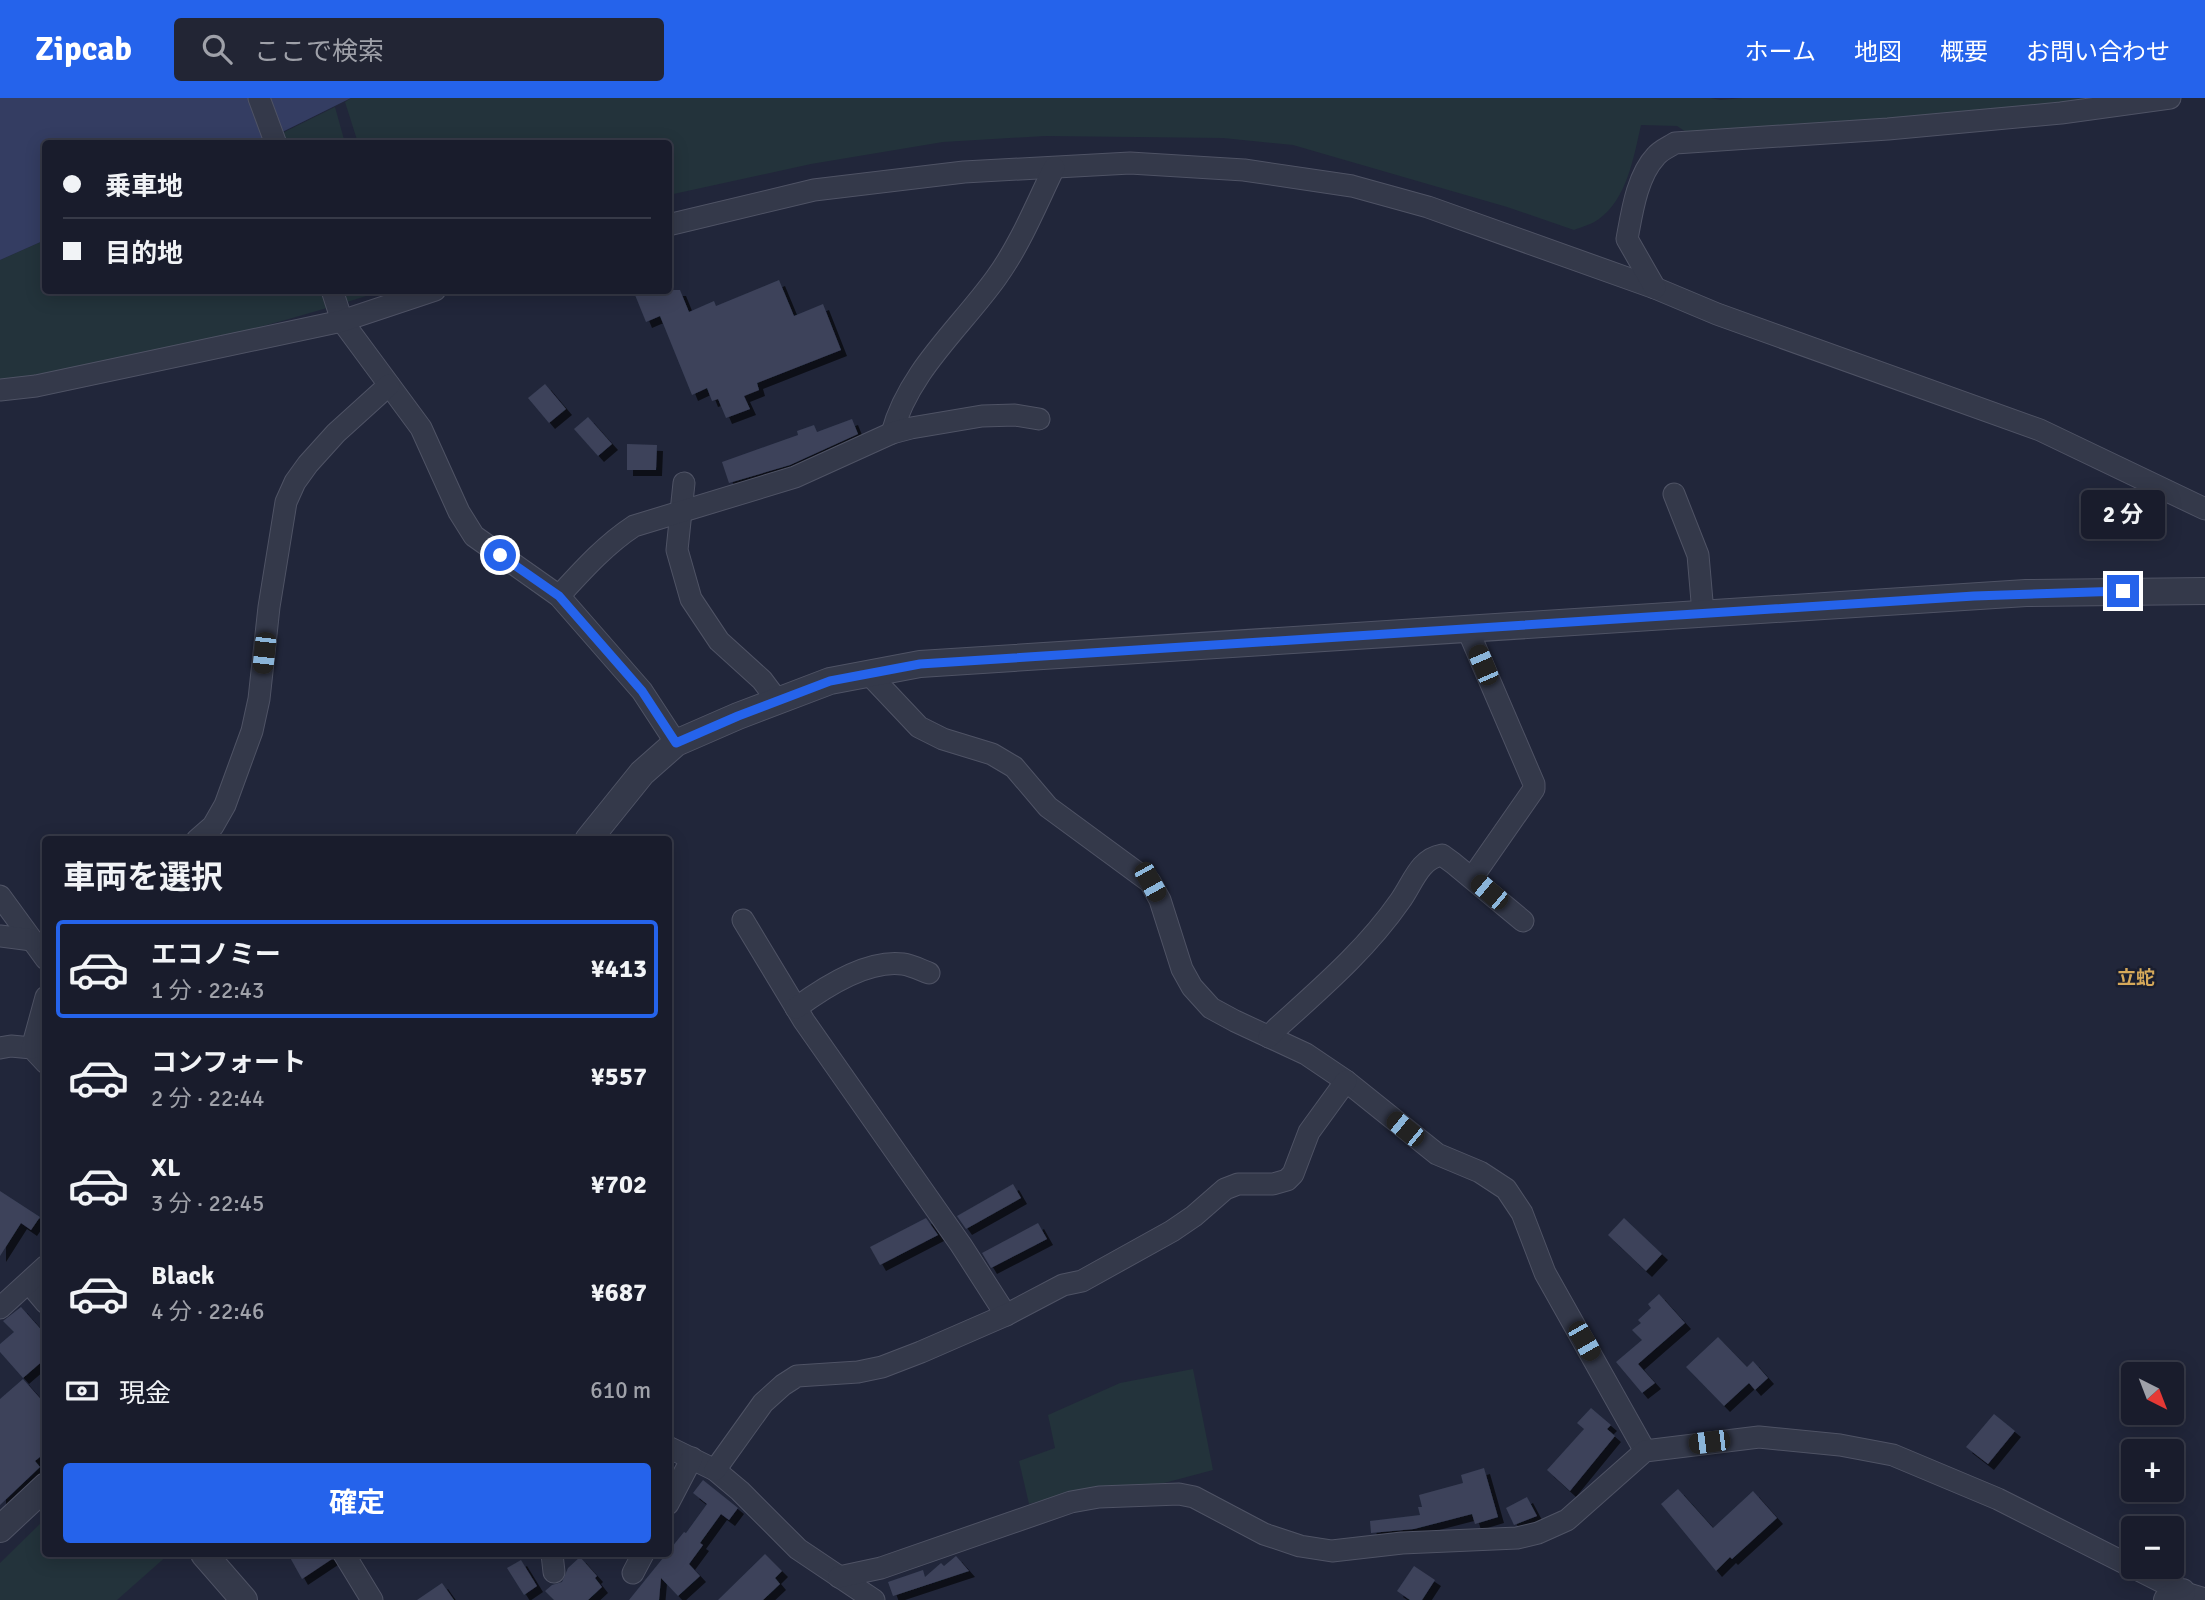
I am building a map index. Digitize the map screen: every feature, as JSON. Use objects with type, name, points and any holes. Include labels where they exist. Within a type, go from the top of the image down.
[{"type":"street","points":[[259,98],[275,140]]},
{"type":"street","points":[[1655,288],[1627,239],[1647,168],[1658,153],[1675,143],[2061,113],[2170,98]]},
{"type":"street","points":[[672,224],[814,190],[964,172],[1130,163],[1244,170],[1352,186],[1428,207],[2040,430],[2205,509]]},
{"type":"street","points":[[892,433],[897,412],[912,386],[998,275],[1023,233],[1054,168]]},
{"type":"street","points":[[0,390],[36,386],[338,307],[412,294]]},
{"type":"street","points":[[338,307],[421,428],[459,512],[474,536],[559,596],[642,691],[676,743]]},
{"type":"street","points":[[202,836],[213,826],[225,805],[253,731],[286,502],[295,482],[308,464],[336,433],[389,385]]},
{"type":"street","points":[[559,596],[587,565],[634,526],[795,477],[892,433],[982,416],[1015,415],[1039,419]]},
{"type":"street","points":[[684,483],[677,550],[691,598],[719,641],[762,680],[777,700]]},
{"type":"street","points":[[1674,494],[1698,555],[1703,613]]},
{"type":"street","points":[[591,836],[642,773],[676,743],[777,700],[830,681],[920,664],[2026,593],[2205,591]]},
{"type":"street","points":[[1468,628],[1534,784],[1534,789],[1472,878]]},
{"type":"street","points":[[868,673],[919,727],[943,740],[992,754],[1014,766],[1048,807],[1150,882],[1160,900],[1182,970],[1192,987],[1211,1008],[1306,1054],[1437,1154],[1480,1172],[1506,1189],[1522,1213],[1545,1273],[1645,1451]]},
{"type":"street","points":[[1269,1037],[1359,951],[1401,900],[1421,866],[1430,857],[1442,855],[1523,921]]},
{"type":"street","points":[[0,895],[42,953]]},
{"type":"street","points":[[743,920],[796,1008],[961,1245],[1006,1315]]},
{"type":"street","points":[[0,936],[32,940]]},
{"type":"street","points":[[796,1008],[818,992],[870,967],[902,964],[929,973]]},
{"type":"street","points":[[0,1048],[10,1046],[39,1056],[42,1031]]},
{"type":"street","points":[[715,1469],[763,1403],[797,1376],[858,1372],[882,1367],[1006,1315],[1063,1285],[1082,1281],[1172,1231],[1226,1189],[1238,1184],[1273,1184],[1287,1180],[1293,1174],[1309,1132],[1346,1082]]},
{"type":"street","points":[[0,1308],[42,1270]]},
{"type":"street","points":[[29,1283],[42,1298]]},
{"type":"street","points":[[839,1577],[881,1568],[1071,1502],[1111,1496],[1179,1494],[1194,1497],[1264,1534],[1300,1546],[1332,1550],[1412,1542],[1517,1538],[1538,1533],[1567,1520],[1645,1451],[1759,1437],[1840,1445],[1893,1455],[1998,1499],[2185,1597]]},
{"type":"street","points":[[672,1449],[715,1469],[798,1549],[874,1600]]},
{"type":"street","points":[[672,1496],[692,1458]]},
{"type":"street","points":[[0,1529],[42,1490]]},
{"type":"street","points":[[207,1557],[244,1600]]},
{"type":"street","points":[[346,1557],[372,1600]]},
{"type":"shaded area","points":[[351,98],[2113,98],[1892,120],[1689,134],[1677,126],[1641,125],[1628,176],[1616,200],[1599,219],[1574,230],[1507,207],[1293,145],[1223,138],[1045,136],[943,142],[811,164],[672,194],[672,140],[357,140],[345,102]]},
{"type":"shaded area","points":[[335,107],[344,140],[268,140]]},
{"type":"shaded area","points":[[42,241],[42,294],[372,294],[193,344],[0,380],[0,260]]},
{"type":"shaded area","points":[[1193,1369],[1213,1470],[1138,1490],[1097,1487],[1029,1504],[1019,1461],[1055,1448],[1048,1415],[1120,1383]]},
{"type":"shaded area","points":[[42,1522],[42,1557],[166,1557],[117,1600],[0,1600],[0,1563]]},
{"type":"water","points":[[0,98],[351,98],[266,140],[42,140],[42,241],[0,260]]},
{"type":"building","points":[[779,280],[794,316],[823,304],[841,350],[757,383],[759,390],[744,396],[750,409],[726,418],[718,399],[712,401],[707,388],[692,395],[660,316],[646,322],[635,294],[672,294],[672,290],[680,290],[689,312],[714,301],[716,306]]},
{"type":"building","points":[[545,384],[566,409],[549,423],[528,398]]},
{"type":"building","points":[[588,417],[612,444],[598,456],[574,429]]},
{"type":"building","points":[[852,419],[858,434],[790,465],[729,483],[722,462],[798,435],[797,431],[814,425],[817,432]]},
{"type":"building","points":[[627,444],[657,445],[656,470],[627,470]]},
{"type":"building","points":[[1013,1184],[1021,1198],[966,1229],[957,1216]]},
{"type":"building","points":[[0,1191],[40,1217],[31,1230],[21,1223],[0,1256]]},
{"type":"building","points":[[926,1218],[938,1235],[880,1265],[870,1247]]},
{"type":"building","points":[[1624,1218],[1662,1254],[1646,1271],[1608,1235]]},
{"type":"building","points":[[1038,1223],[1047,1239],[991,1268],[982,1253]]},
{"type":"building","points":[[1659,1294],[1685,1323],[1638,1364],[1655,1383],[1642,1393],[1616,1362],[1642,1340],[1632,1330],[1641,1323],[1638,1320],[1651,1308],[1648,1304]]},
{"type":"building","points":[[21,1307],[42,1331],[42,1361],[23,1378],[0,1352],[0,1344],[14,1332],[3,1321]]},
{"type":"building","points":[[1718,1337],[1747,1367],[1753,1361],[1768,1378],[1755,1390],[1749,1383],[1724,1406],[1686,1367]]},
{"type":"building","points":[[23,1379],[42,1400],[42,1455],[35,1461],[40,1467],[0,1505],[0,1399]]},
{"type":"building","points":[[1591,1408],[1611,1425],[1607,1429],[1615,1436],[1570,1491],[1547,1470],[1584,1429],[1577,1423]]},
{"type":"building","points":[[1994,1414],[2015,1431],[1988,1464],[1966,1447]]},
{"type":"building","points":[[1484,1468],[1498,1517],[1475,1524],[1472,1514],[1414,1529],[1371,1533],[1370,1521],[1420,1515],[1418,1507],[1422,1507],[1419,1495],[1463,1483],[1461,1475]]},
{"type":"building","points":[[703,1480],[738,1508],[729,1520],[721,1514],[700,1543],[703,1545],[689,1564],[700,1576],[678,1596],[661,1578],[659,1600],[629,1600],[664,1557],[672,1557],[672,1547],[707,1504],[693,1493]]},
{"type":"building","points":[[1678,1489],[1713,1528],[1753,1491],[1777,1518],[1716,1571],[1661,1504]]},
{"type":"building","points":[[1527,1497],[1537,1516],[1514,1525],[1506,1508]]},
{"type":"building","points":[[765,1554],[782,1571],[775,1578],[780,1584],[763,1600],[718,1600]]},
{"type":"building","points":[[956,1556],[969,1571],[893,1596],[888,1582],[923,1570],[925,1577],[941,1563],[944,1566]]},
{"type":"building","points":[[290,1557],[332,1557],[332,1559],[302,1579]]},
{"type":"building","points":[[580,1557],[597,1576],[595,1578],[602,1587],[588,1600],[554,1600],[545,1591],[562,1582],[568,1568]]},
{"type":"building","points":[[521,1560],[537,1586],[524,1595],[507,1568]]},
{"type":"building","points":[[1414,1566],[1435,1580],[1422,1600],[1410,1600],[1397,1591]]},
{"type":"building","points":[[442,1583],[454,1600],[417,1600]]},
{"type":"district","name":"立蛇","points":[[2136,978]]},
{"type":"route","points":[[500,555],[559,596],[642,691],[676,743],[830,681],[920,664],[1974,596],[2123,591]]}]
